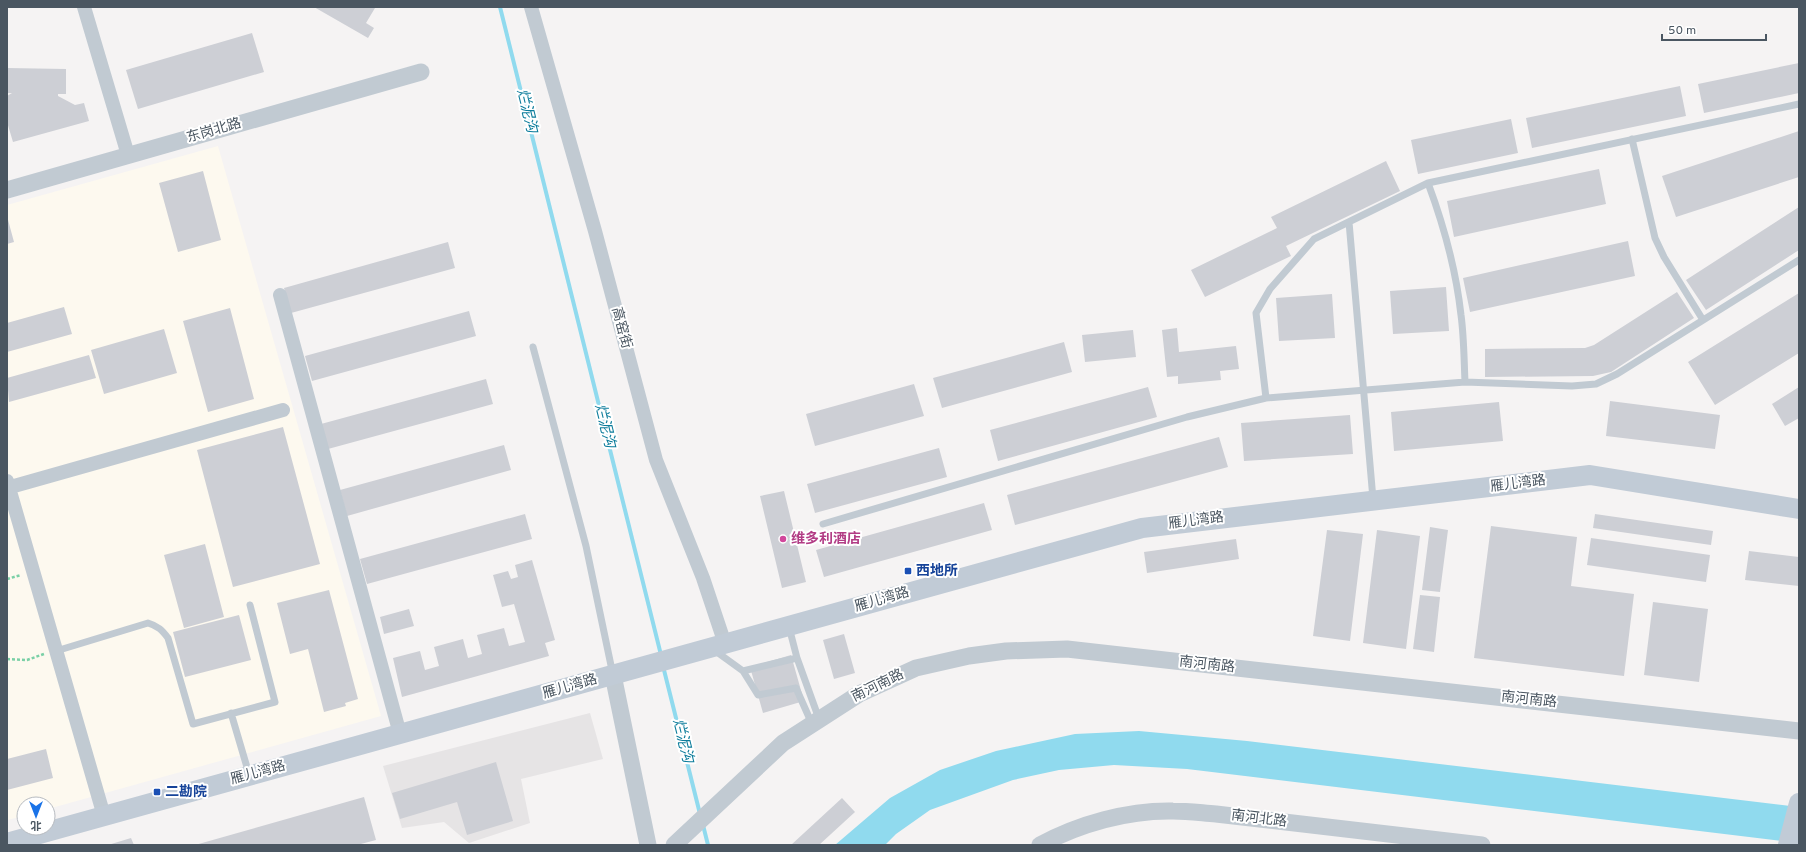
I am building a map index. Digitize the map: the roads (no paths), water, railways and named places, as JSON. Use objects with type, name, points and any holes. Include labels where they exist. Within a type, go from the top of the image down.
[{"type":"main road","name":"雁儿湾路","points":[[7,843],[1142,528],[1590,475],[1799,509]]},
{"type":"main road","points":[[1788,845],[1799,803]]},
{"type":"street","points":[[84,7],[128,155]]},
{"type":"street","name":"高窑街","points":[[531,7],[595,231],[656,460],[700,570],[718,646]]},
{"type":"street","name":"东岗北路","points":[[7,190],[421,72]]},
{"type":"street","points":[[280,296],[400,734]]},
{"type":"street","points":[[104,816],[8,486],[283,410]]},
{"type":"street","name":"南河南路","points":[[674,845],[783,743],[859,694],[916,668],[970,656],[1006,651],[1067,649],[1799,730]]},
{"type":"street","points":[[619,673],[648,845]]},
{"type":"street","name":"南河北路","points":[[1040,845],[1088,825],[1126,815],[1172,811],[1216,814],[1482,845]]},
{"type":"lane","points":[[1266,398],[1256,313],[1270,289],[1314,239],[1428,183],[1799,104]]},
{"type":"lane","points":[[1632,139],[1655,238],[1664,257],[1702,320]]},
{"type":"lane","points":[[1428,183],[1439,211],[1451,253],[1461,316],[1465,382]]},
{"type":"lane","points":[[1349,222],[1373,501]]},
{"type":"lane","points":[[822,524],[1188,417],[1266,398],[1465,382],[1572,386],[1596,384],[1617,374],[1799,260]]},
{"type":"lane","points":[[533,347],[619,673]]},
{"type":"lane","points":[[56,651],[148,623],[156,626],[163,631],[168,638],[193,724],[275,702],[250,605]]},
{"type":"lane","points":[[789,626],[816,722]]},
{"type":"lane","points":[[718,646],[743,671],[758,695],[796,688],[816,722]]},
{"type":"lane","points":[[743,671],[797,658]]},
{"type":"lane","points":[[231,713],[249,776]]},
{"type":"water","points":[[1139,731],[1247,741],[1799,807],[1799,843],[1187,769],[1114,765],[1059,770],[1013,780],[930,810],[896,834],[885,845],[835,845],[890,798],[940,770],[996,751],[1075,734]]},
{"type":"waterway","name":"烂泥沟","points":[[500,7],[661,655]]},
{"type":"waterway","name":"烂泥沟","points":[[663,666],[700,814]]},
{"type":"waterway","name":"烂泥沟","points":[[703,825],[708,845]]},
{"type":"place","name":"维多利酒店","points":[[783,539]]},
{"type":"place","name":"西地所","points":[[908,571]]},
{"type":"place","name":"二勘院","points":[[157,792]]}]
